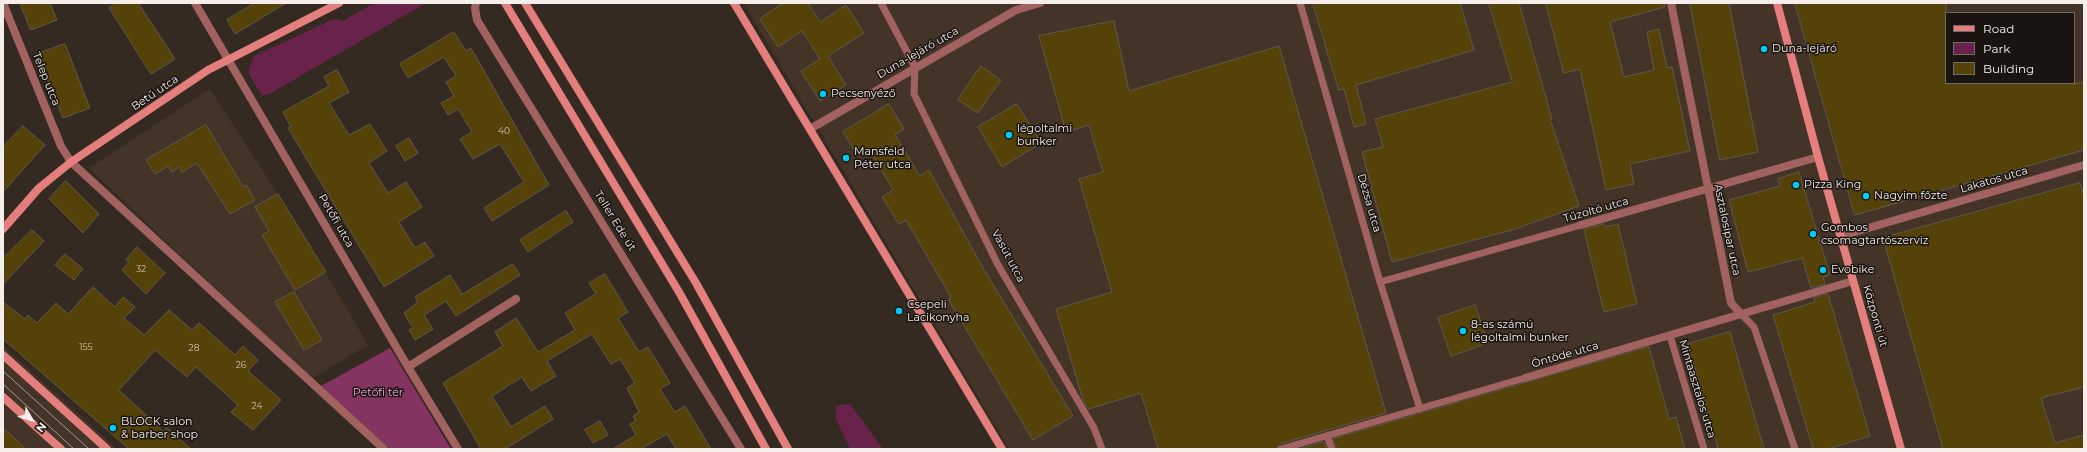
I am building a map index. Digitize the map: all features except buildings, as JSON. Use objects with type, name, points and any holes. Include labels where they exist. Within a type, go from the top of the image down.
[{"type":"main road","name":"Betű utca","points":[[3,229],[39,188],[71,162],[208,70],[339,3]]},
{"type":"main road","name":"Teller Ede út","points":[[505,3],[679,292],[766,449]]},
{"type":"main road","points":[[525,3],[696,283],[788,449]]},
{"type":"main road","points":[[734,3],[1002,449]]},
{"type":"main road","name":"Központi út","points":[[1778,3],[1818,157],[1901,449]]},
{"type":"main road","points":[[3,355],[107,449]]},
{"type":"main road","points":[[3,397],[60,449]]},
{"type":"street","name":"Telep utca","points":[[3,3],[61,146],[71,162]]},
{"type":"street","name":"Petőfi utca","points":[[196,3],[408,368],[458,449]]},
{"type":"street","name":"Teller Ede út","points":[[476,3],[475,8],[477,20],[741,449]]},
{"type":"street","name":"Duna-lejáró utca","points":[[810,129],[1016,10],[1040,3]]},
{"type":"street","name":"Asztalosipar utca","points":[[1671,3],[1707,190],[1731,303],[1742,315]]},
{"type":"street","name":"Tűzoltó utca","points":[[1581,225],[1818,157]]},
{"type":"street","points":[[71,162],[384,449]]},
{"type":"street","name":"Lakatos utca","points":[[1840,236],[2084,165]]},
{"type":"street","name":"Öntöde utca","points":[[1525,378],[1853,281]]},
{"type":"street","points":[[408,368],[516,299]]},
{"type":"lane","points":[[881,3],[915,67]]},
{"type":"lane","name":"Dézsa utca","points":[[1300,3],[1380,282],[1420,409]]},
{"type":"lane","name":"Vasút utca","points":[[915,67],[914,94],[998,265],[1094,428],[1102,449]]},
{"type":"lane","name":"Tűzoltó utca","points":[[1380,282],[1581,225]]},
{"type":"lane","name":"Asztalosipar utca","points":[[1742,315],[1754,327],[1795,449]]},
{"type":"lane","name":"Mintaasztalos utca","points":[[1670,336],[1704,449]]},
{"type":"lane","name":"Öntöde utca","points":[[1281,449],[1525,378]]},
{"type":"lane","points":[[1327,436],[1332,449]]},
{"type":"shaded area","points":[[2084,3],[2084,449],[1009,449],[744,4]]},
{"type":"shaded area","points":[[210,89],[292,216],[368,345],[311,379],[89,168]]},
{"type":"shaded area","points":[[3,346],[117,449],[3,449]]},
{"type":"green space","points":[[374,3],[426,3],[271,93],[262,96],[248,72],[254,56],[334,19],[343,21]]},
{"type":"green space","name":"Petőfi tér","points":[[390,348],[451,449],[390,449],[321,386]]},
{"type":"green space","points":[[850,404],[883,449],[850,449],[836,419],[836,406]]},
{"type":"tram line","points":[[3,371],[89,449]]},
{"type":"tram line","points":[[3,384],[74,449]]},
{"type":"place","name":"Duna-lejáró","points":[[1764,49]]},
{"type":"place","name":"Pecsenyéző","points":[[823,94]]},
{"type":"place","name":"légoltalmi bunker","points":[[1009,135]]},
{"type":"place","name":"Mansfeld Péter utca","points":[[846,158]]},
{"type":"place","name":"Pizza King","points":[[1796,185]]},
{"type":"place","name":"Nagyim főzte","points":[[1866,196]]},
{"type":"place","name":"Gombos csomagtartószerviz","points":[[1813,234]]},
{"type":"place","name":"Evobike","points":[[1823,270]]},
{"type":"place","name":"Csepeli Lacikonyha","points":[[899,311]]},
{"type":"place","name":"8-as számú légoltalmi bunker","points":[[1463,331]]},
{"type":"place","name":"BLOCK salon & barber shop","points":[[113,428]]}]
